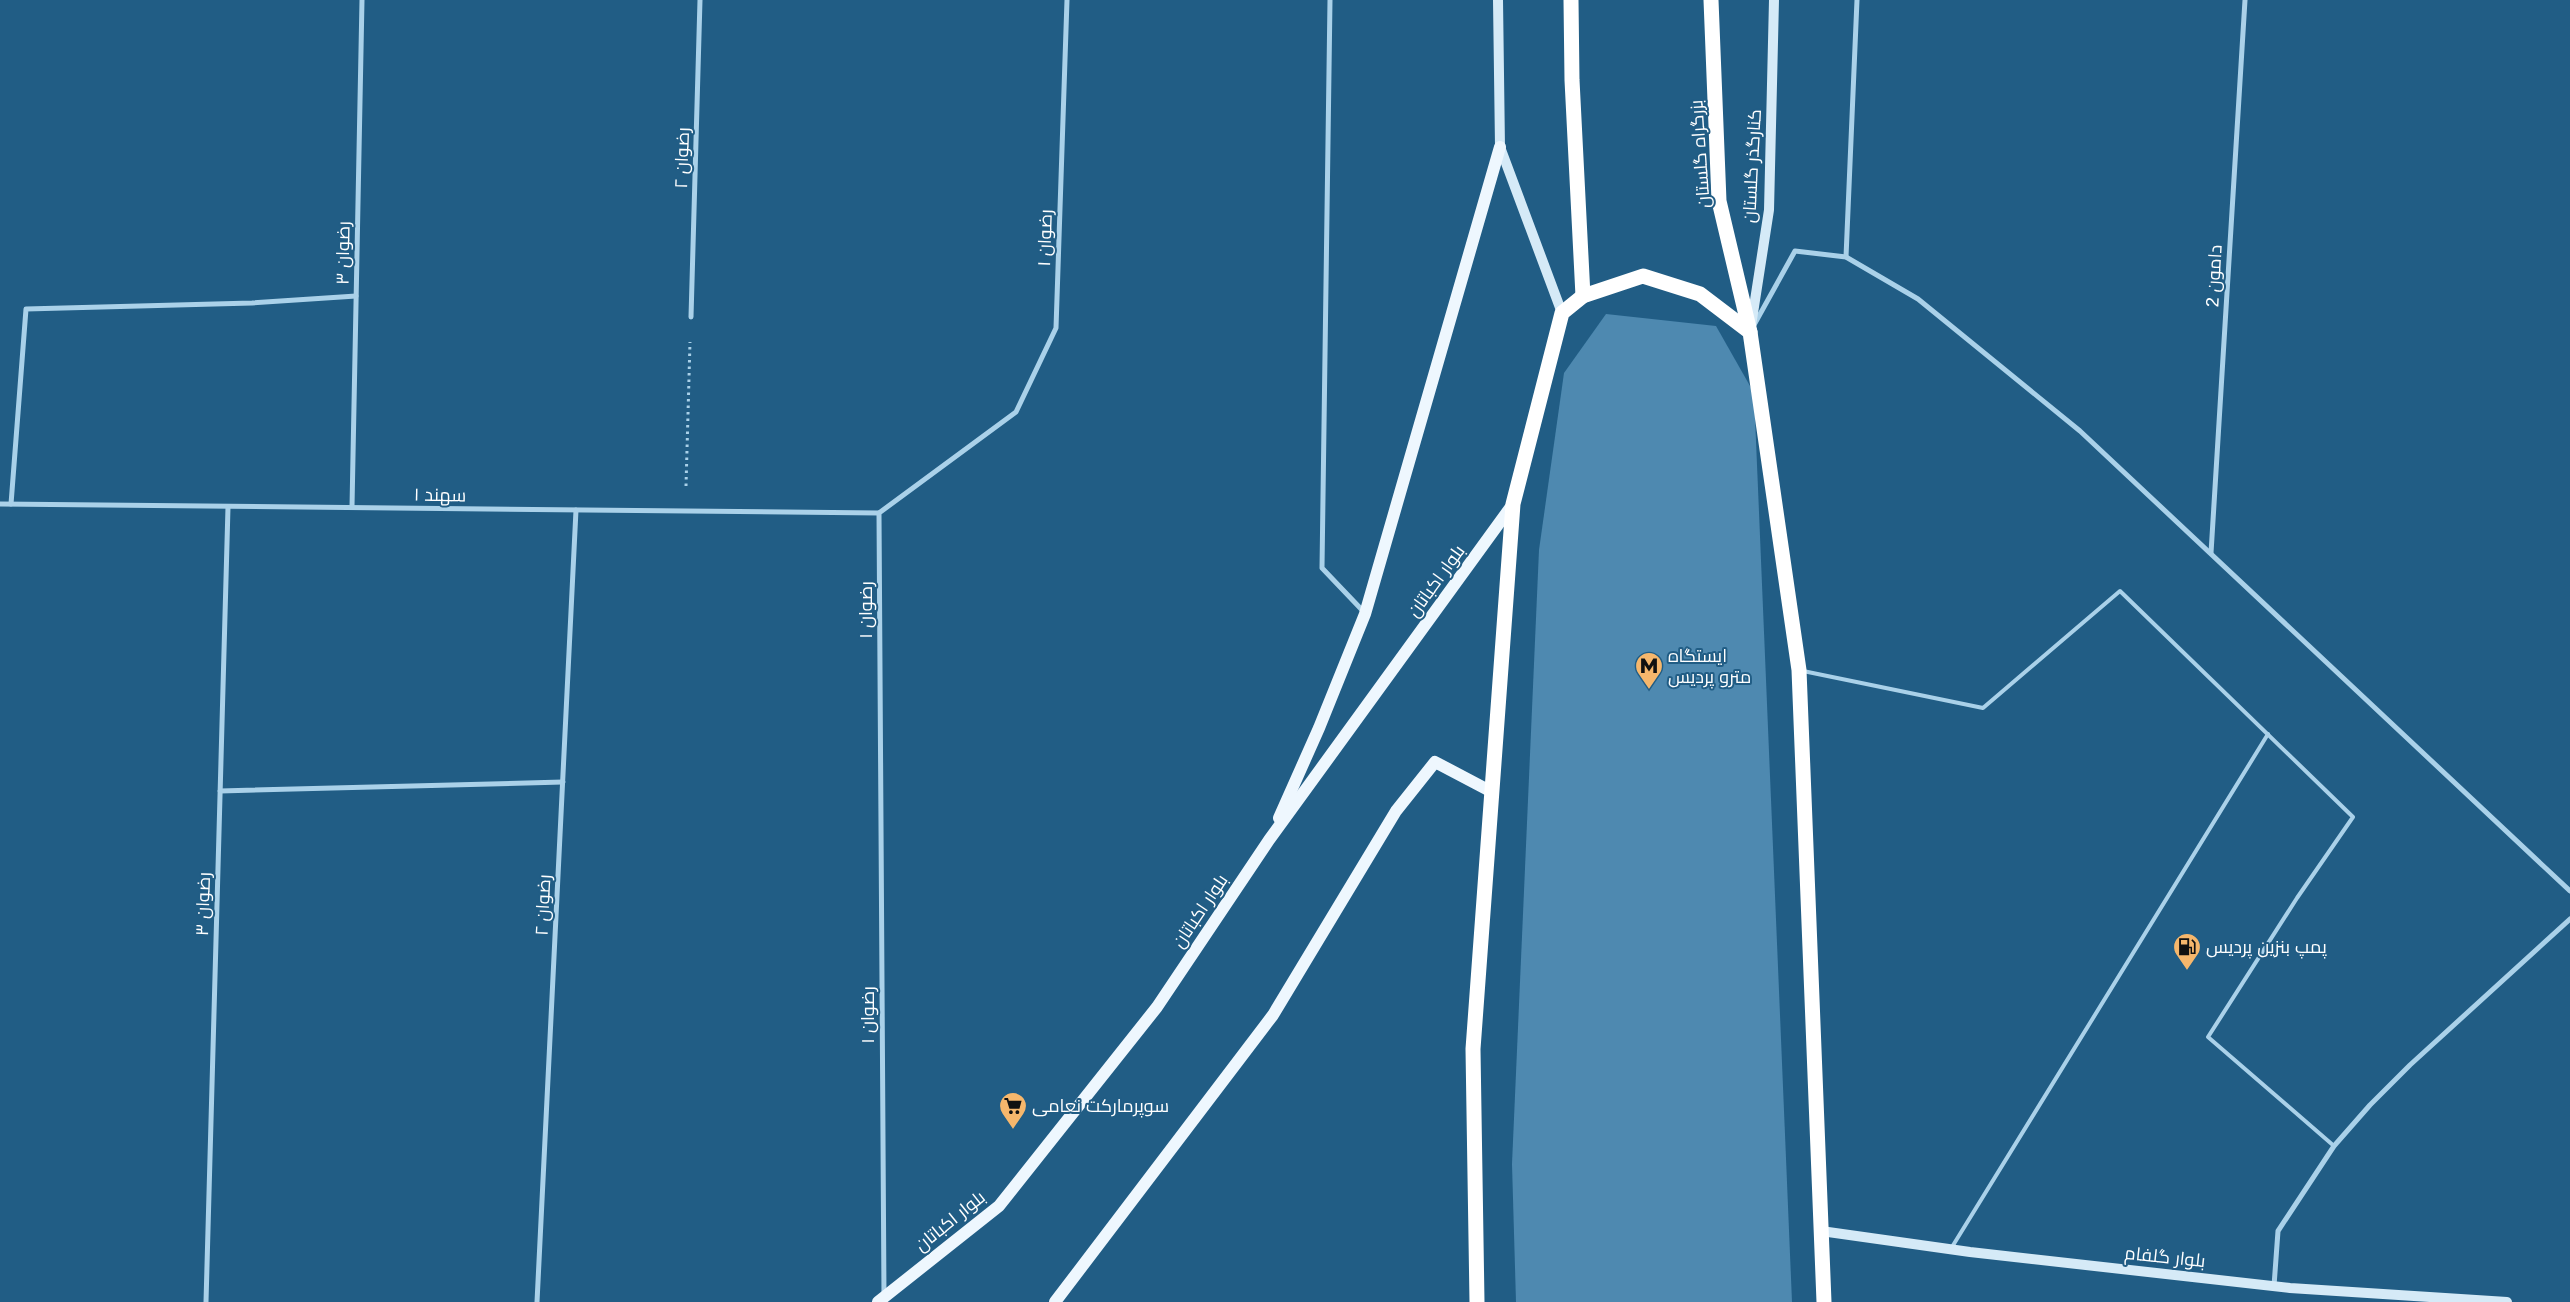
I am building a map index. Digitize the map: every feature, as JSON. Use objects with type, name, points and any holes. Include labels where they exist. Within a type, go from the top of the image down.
[{"type":"highway","points":[[1571,0],[1572,80],[1583,296]]},
{"type":"highway","name":"بزرگراه گلستان","points":[[1711,0],[1719,201],[1750,332],[1798,670],[1824,1302]]},
{"type":"highway","points":[[1477,1302],[1473,1049],[1513,504],[1562,313],[1583,296],[1643,276],[1700,294],[1750,332]]},
{"type":"main road","points":[[1269,840],[1319,728],[1365,614],[1500,147],[1498,0]]},
{"type":"main road","name":"کنارگذر گلستان","points":[[1750,332],[1769,210],[1774,0]]},
{"type":"main road","points":[[1500,147],[1562,313]]},
{"type":"main road","name":"بلوار اکباتان","points":[[882,1301],[999,1206],[1157,1007],[1269,840],[1513,504]]},
{"type":"main road","points":[[1055,1302],[1273,1015],[1396,811],[1435,762],[1492,792]]},
{"type":"main road","name":"بلوار گلفام","points":[[1821,1231],[1950,1249],[2274,1286],[2508,1302]]},
{"type":"street","name":"رضوان ۳","points":[[352,508],[362,0]]},
{"type":"street","name":"رضوان ۲","points":[[691,317],[700,0]]},
{"type":"street","name":"رضوان ۱","points":[[882,1301],[879,513],[1016,412],[1056,328],[1066,0]]},
{"type":"street","points":[[1330,0],[1322,568],[1365,614]]},
{"type":"street","points":[[1846,257],[1857,0]]},
{"type":"street","name":"دامون 2","points":[[2211,553],[2245,0]]},
{"type":"street","points":[[1750,332],[1796,252],[1846,257],[1918,299],[2080,432],[2570,891]]},
{"type":"street","points":[[11,504],[26,309],[252,304],[356,296]]},
{"type":"street","name":"سهند ۱","points":[[0,504],[879,513]]},
{"type":"street","name":"رضوان ۳","points":[[206,1302],[228,507]]},
{"type":"street","name":"رضوان ۲","points":[[537,1302],[576,510]]},
{"type":"street","points":[[220,791],[563,782]]},
{"type":"street","points":[[2274,1286],[2278,1231],[2334,1146],[2370,1105],[2410,1065],[2570,918]]},
{"type":"lane","points":[[1798,670],[1983,708],[2120,591],[2353,817],[2297,898],[2208,1037],[2334,1146]]},
{"type":"lane","points":[[1950,1249],[2268,734]]},
{"type":"path","points":[[685,511],[691,317]]},
{"type":"building","name":"ایستگاه مترو پردیس","points":[[1606,314],[1716,326],[1754,393],[1792,1302],[1516,1302],[1512,1164],[1539,550],[1564,373]]},
{"type":"place","name":"ایستگاه مترو پردیس","points":[[1649,690]]},
{"type":"place","name":"پمپ بنزین پردیس","points":[[2187,971]]},
{"type":"place","name":"سوپرمارکت نعامی","points":[[1013,1130]]}]
